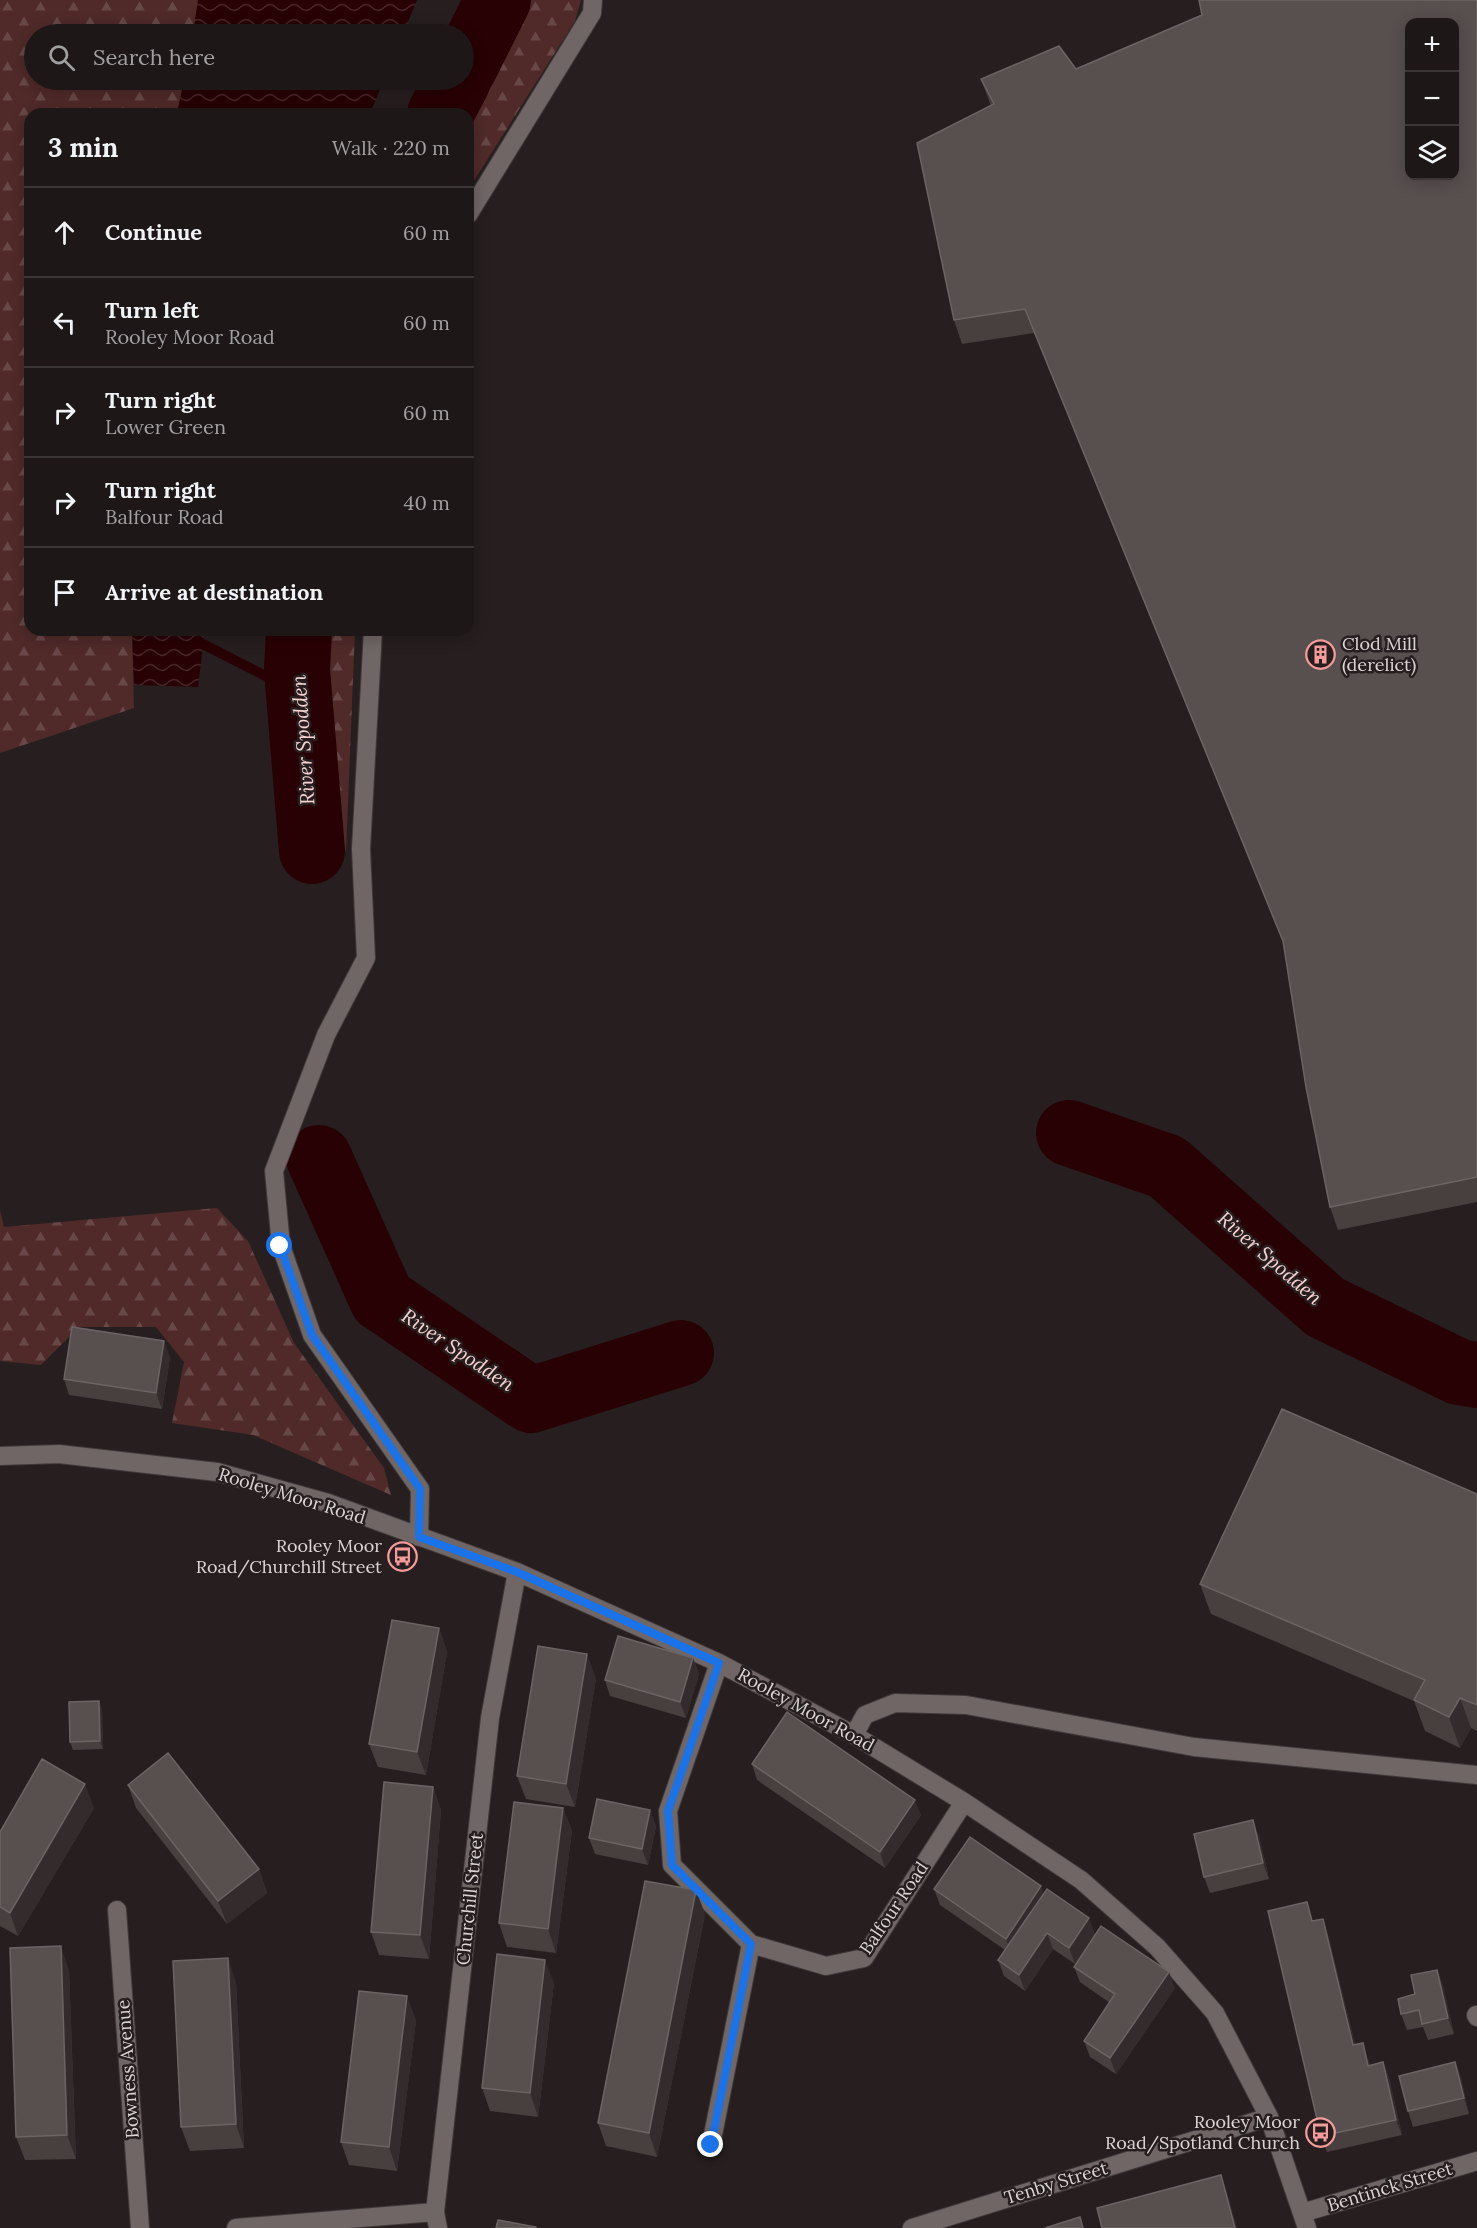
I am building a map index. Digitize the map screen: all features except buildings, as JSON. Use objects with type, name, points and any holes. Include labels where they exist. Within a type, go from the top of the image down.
[{"type":"street","points":[[474,205],[592,14],[593,0]]},
{"type":"street","points":[[373,636],[361,849],[366,958],[326,1035],[274,1171],[280,1246],[312,1335],[420,1489],[419,1537]]},
{"type":"street","name":"Rooley Moor Road","points":[[0,1456],[59,1454],[217,1472],[328,1503],[517,1572],[719,1663],[854,1735],[964,1802],[1081,1880],[1157,1947],[1215,2013],[1269,2117],[1305,2221]]},
{"type":"street","name":"Churchill Street","points":[[437,2220],[489,1718],[517,1572]]},
{"type":"street","points":[[711,2145],[751,1944],[672,1865],[668,1811],[719,1663]]},
{"type":"street","points":[[854,1735],[864,1715],[895,1702],[966,1705],[1194,1748],[1477,1775]]},
{"type":"street","name":"Balfour Road","points":[[751,1944],[826,1966],[864,1958],[964,1802]]},
{"type":"street","name":"Bowness Avenue","points":[[117,1910],[140,2228]]},
{"type":"street","name":"Tenby Street","points":[[916,2228],[1269,2117]]},
{"type":"street","name":"Bentinck Street","points":[[1305,2221],[1477,2161]]},
{"type":"street","points":[[236,2228],[437,2220]]},
{"type":"green space","points":[[0,0],[198,0],[194,24],[24,24],[24,90],[182,90],[178,108],[24,108],[24,636],[132,636],[134,708],[0,753]]},
{"type":"green space","points":[[520,0],[581,0],[575,21],[474,181],[474,108],[462,108],[472,90],[474,90],[474,86]]},
{"type":"green space","points":[[318,636],[355,636],[346,851],[321,851],[315,675]]},
{"type":"green space","points":[[217,1208],[248,1241],[294,1343],[384,1468],[391,1495],[253,1435],[172,1423],[184,1362],[156,1327],[79,1327],[41,1365],[0,1361],[0,1210],[4,1227]]},
{"type":"water","points":[[198,0],[417,0],[407,24],[194,24]]},
{"type":"water","points":[[182,90],[380,90],[372,108],[178,108]]},
{"type":"water","points":[[132,636],[204,636],[198,687],[134,685]]},
{"type":"waterway","name":"River Spodden","points":[[474,48],[498,0]]},
{"type":"waterway","name":"River Spodden","points":[[443,108],[453,90]]},
{"type":"waterway","name":"River Spodden","points":[[299,636],[297,670],[312,851]]},
{"type":"waterway","points":[[203,644],[299,693]]},
{"type":"waterway","name":"River Spodden","points":[[1069,1133],[1167,1167],[1325,1307],[1459,1372],[1477,1375]]},
{"type":"waterway","name":"River Spodden","points":[[319,1158],[382,1299],[531,1400],[681,1353]]},
{"type":"place","name":"Clod Mill (derelict)","points":[[1321,654]]},
{"type":"place","name":"Rooley Moor Road/Churchill Street","points":[[403,1556]]},
{"type":"place","name":"Rooley Moor Road/Spotland Church","points":[[1321,2132]]},
{"type":"route","points":[[280,1246],[312,1335],[420,1489],[419,1537],[517,1572],[719,1663],[668,1811],[672,1865],[751,1944],[711,2145]]}]
